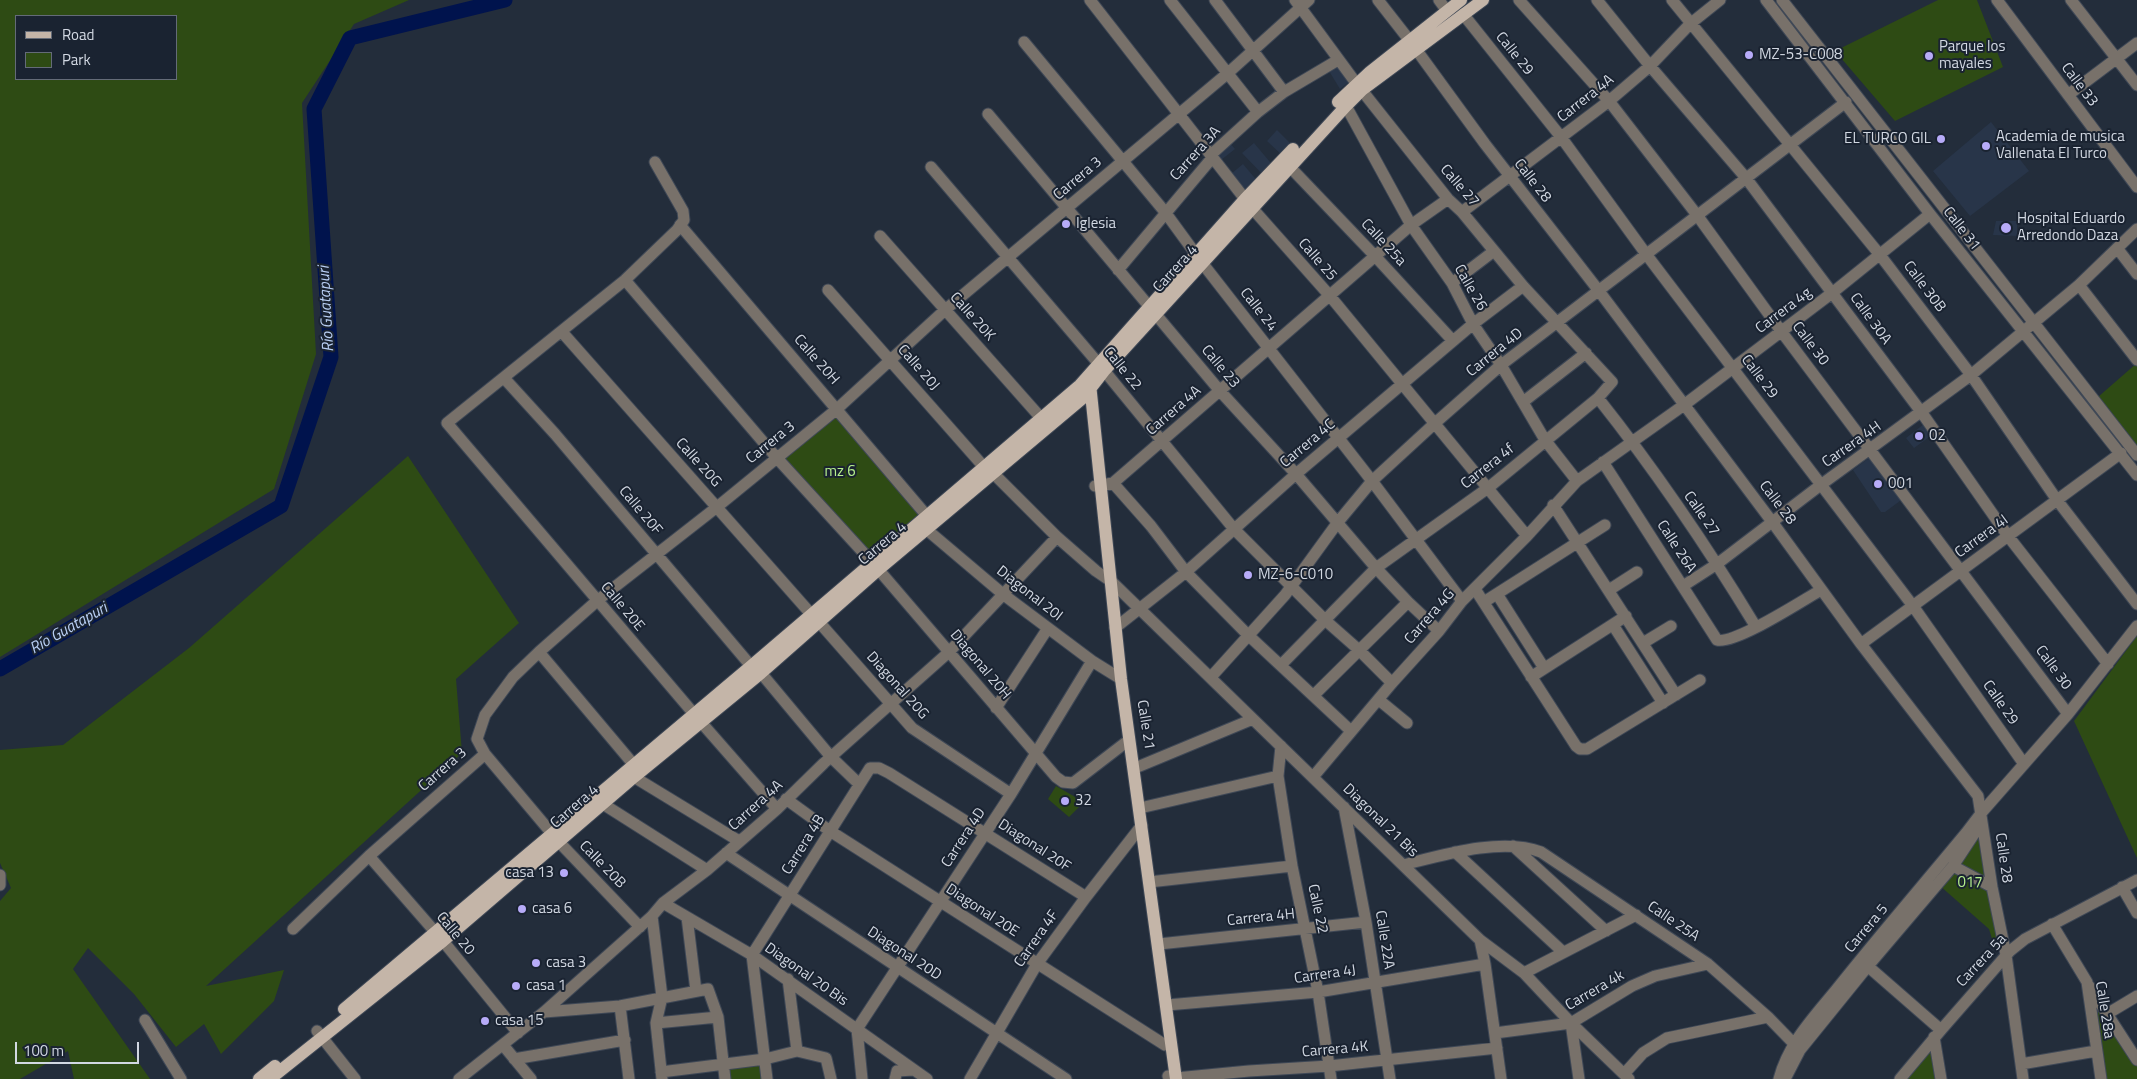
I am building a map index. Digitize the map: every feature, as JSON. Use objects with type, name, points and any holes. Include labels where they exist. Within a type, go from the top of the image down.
[{"type":"main road","name":"Carrera 4","points":[[1413,45],[1447,11],[1461,0]]},
{"type":"main road","name":"Carrera 4","points":[[875,566],[926,529],[1041,418],[1086,382],[1359,87],[1413,45],[1483,0]]},
{"type":"main road","name":"Carrera 4","points":[[1249,204],[1346,106],[1359,87]]},
{"type":"main road","name":"Carrera 4","points":[[259,1079],[320,1034],[439,937],[756,670],[875,566],[927,516],[1083,398],[1086,382]]},
{"type":"main road","name":"Calle 21","points":[[1086,382],[1115,628],[1119,678],[1140,808],[1138,829],[1149,882],[1167,1005],[1172,1078]]},
{"type":"main road","name":"Calle 21","points":[[1083,398],[1097,486]]},
{"type":"main road","name":"Calle 21","points":[[1109,580],[1126,743],[1165,1045],[1172,1078]]},
{"type":"main road","name":"Carrera 4","points":[[555,838],[602,804],[634,771]]},
{"type":"main road","name":"Carrera 4","points":[[270,1079],[320,1034]]},
{"type":"street","name":"Calle 25","points":[[1090,0],[1249,204],[1330,296],[1527,536]]},
{"type":"street","points":[[1170,0],[1258,112]]},
{"type":"street","points":[[1215,0],[1284,92]]},
{"type":"street","name":"Calle 28","points":[[1378,0],[1509,176],[1684,405],[1861,644],[1977,794],[1984,812],[1992,887],[2006,955],[2023,1079]]},
{"type":"street","points":[[1439,0],[1447,11]]},
{"type":"street","name":"Calle 30","points":[[1518,0],[1609,101],[1697,215],[2068,714]]},
{"type":"street","name":"Calle 30A","points":[[1596,0],[1746,178],[1922,413],[2008,536],[2108,664]]},
{"type":"street","name":"Calle 30B","points":[[1672,0],[1880,255],[1971,375],[2057,500],[2137,604]]},
{"type":"street","name":"Carrera 4A","points":[[1462,212],[1609,101],[1650,66],[1690,24],[1720,0]]},
{"type":"street","name":"Calle 31","points":[[1766,0],[1930,214],[2137,475]]},
{"type":"street","name":"Calle 31","points":[[1782,0],[2137,455]]},
{"type":"street","name":"Calle 33","points":[[1997,0],[2137,187]]},
{"type":"street","points":[[2071,0],[2137,85]]},
{"type":"street","name":"Carrera 3","points":[[293,929],[368,856],[484,754],[477,739],[485,715],[513,677],[539,652],[598,600],[717,507],[837,408],[945,310],[1228,73],[1302,2]]},
{"type":"street","name":"Calle 27","points":[[1302,2],[1338,60],[1448,199],[1462,212],[1556,323],[1612,382]]},
{"type":"street","name":"Calle 29","points":[[1463,14],[1561,137],[1646,254],[1822,484],[1913,606],[2024,764]]},
{"type":"street","name":"Calle 24","points":[[1024,42],[1165,212],[1462,601]]},
{"type":"street","points":[[2068,95],[2137,43]]},
{"type":"street","name":"Carrera 3A","points":[[1118,270],[1212,158],[1214,152],[1258,112],[1284,92],[1338,60]]},
{"type":"street","name":"Carrera 4D","points":[[1210,677],[1292,586],[1338,522],[1372,481],[1434,424],[1501,365],[1846,102]]},
{"type":"street","name":"Calle 26","points":[[1346,106],[1411,225],[1452,284],[1473,324],[1501,365],[1545,440],[1576,481]]},
{"type":"street","name":"Calle 23","points":[[988,114],[1220,391],[1296,474],[1376,568],[1439,631]]},
{"type":"street","points":[[504,378],[625,280],[684,220],[683,211],[655,162]]},
{"type":"street","name":"Calle 25a","points":[[1288,166],[1375,256],[1453,341]]},
{"type":"street","name":"Calle 22","points":[[931,167],[1101,367],[1234,529],[1325,620],[1360,650],[1392,683]]},
{"type":"street","name":"Carrera 4A","points":[[1097,486],[1114,483],[1270,350],[1411,225],[1448,199]]},
{"type":"street","name":"Carrera 4g","points":[[1576,481],[1684,405],[1832,293],[1930,214]]},
{"type":"street","name":"Calle 20H","points":[[680,225],[927,516]]},
{"type":"street","name":"Carrera 4H","points":[[1683,586],[1718,564],[1822,484],[1872,450],[1971,375],[2079,285],[2137,229]]},
{"type":"street","name":"Calle 20K","points":[[880,236],[1041,418]]},
{"type":"street","points":[[2117,248],[2137,274]]},
{"type":"street","points":[[1452,284],[1494,251]]},
{"type":"street","points":[[625,280],[776,457],[875,566]]},
{"type":"street","points":[[2079,285],[2137,359]]},
{"type":"street","name":"Carrera 4C","points":[[1115,628],[1186,572],[1296,474],[1473,324],[1523,286]]},
{"type":"street","name":"Calle 20J","points":[[828,290],[989,470],[1057,536]]},
{"type":"street","name":"Calle 20G","points":[[562,332],[815,618]]},
{"type":"street","points":[[1523,402],[1586,353]]},
{"type":"street","name":"Calle 20E","points":[[504,378],[447,422],[697,718],[777,809]]},
{"type":"street","name":"Calle 20F","points":[[504,378],[555,434],[756,670]]},
{"type":"street","name":"Carrera 4f","points":[[1282,665],[1376,568],[1488,488],[1598,398],[1612,382]]},
{"type":"street","name":"Calle 27","points":[[1598,398],[1632,441],[1718,564],[1756,627]]},
{"type":"street","name":"Carrera 4I","points":[[1861,644],[2121,453]]},
{"type":"street","name":"Calle 26A","points":[[1603,462],[1717,640],[1729,640],[1756,627]]},
{"type":"street","name":"Carrera 4G","points":[[1313,777],[1392,683],[1439,631],[1462,601],[1527,536],[1576,481]]},
{"type":"street","points":[[1114,483],[1151,526],[1186,572],[1248,635],[1314,695],[1351,732]]},
{"type":"street","points":[[1553,505],[1676,695]]},
{"type":"street","points":[[1484,602],[1605,525]]},
{"type":"street","name":"Diagonal 20I","points":[[926,529],[1004,595],[1092,661],[1119,678]]},
{"type":"street","name":"Carrera 4A","points":[[459,1079],[544,1012],[652,916],[664,903],[707,870],[777,809],[831,756],[949,652],[1057,536]]},
{"type":"street","name":"Diagonal 21 Bis","points":[[1057,536],[1140,608],[1480,940],[1524,973],[1571,1024],[1626,1076]]},
{"type":"street","name":"Diagonal 20H","points":[[875,566],[1056,778],[1068,784],[1076,781],[1126,743]]},
{"type":"street","points":[[1609,590],[1637,572]]},
{"type":"street","points":[[1475,589],[1576,746],[1580,749],[1587,749],[1700,680]]},
{"type":"street","points":[[1756,627],[1821,590]]},
{"type":"street","points":[[1497,594],[1544,668]]},
{"type":"street","points":[[1314,695],[1408,602]]},
{"type":"street","points":[[1532,677],[1626,616]]},
{"type":"street","name":"Diagonal 20G","points":[[815,618],[912,728],[1011,794]]},
{"type":"street","points":[[1613,625],[1663,703]]},
{"type":"street","points":[[1643,643],[1671,626]]},
{"type":"street","name":"Carrera 5","points":[[1778,1079],[1784,1061],[1984,812],[2068,714],[2137,626]]},
{"type":"street","points":[[996,708],[1048,628]]},
{"type":"street","points":[[539,652],[634,771],[739,841]]},
{"type":"street","name":"Carrera 4D","points":[[857,1029],[1011,794],[1092,661]]},
{"type":"street","points":[[756,670],[831,756],[859,784]]},
{"type":"street","points":[[1379,700],[1408,723]]},
{"type":"street","points":[[1135,768],[1253,719]]},
{"type":"street","name":"Calle 22","points":[[1281,746],[1278,776],[1292,866],[1318,992],[1330,1079]]},
{"type":"street","name":"Calle 20B","points":[[484,754],[555,838],[640,926]]},
{"type":"street","name":"Carrera 4B","points":[[752,955],[870,768],[879,768],[889,773]]},
{"type":"street","name":"Diagonal 20F","points":[[889,773],[1086,897]]},
{"type":"street","points":[[1140,808],[1278,776]]},
{"type":"street","name":"Diagonal 20E","points":[[786,799],[830,831],[1165,1045]]},
{"type":"street","points":[[602,804],[707,870]]},
{"type":"street","name":"Calle 22A","points":[[1344,807],[1366,922],[1390,1079]]},
{"type":"street","name":"Carrera 5","points":[[1864,963],[1953,866],[1984,812]]},
{"type":"street","name":"Carrera 4F","points":[[970,1079],[1037,964],[1138,829]]},
{"type":"street","points":[[1513,846],[1606,931]]},
{"type":"street","name":"Calle 25A","points":[[1403,865],[1455,852],[1513,846],[1541,852],[1708,964],[1768,1017],[1797,1047]]},
{"type":"street","points":[[1455,852],[1563,952]]},
{"type":"street","name":"Diagonal 20D","points":[[726,853],[1066,1079]]},
{"type":"street","name":"Calle 20","points":[[368,856],[439,937],[518,1033]]},
{"type":"street","points":[[1149,882],[1292,866]]},
{"type":"street","points":[[1953,866],[1992,887]]},
{"type":"street","points":[[0,875],[0,885]]},
{"type":"street","name":"Carrera 5a","points":[[1901,1079],[2006,955],[2025,938],[2137,880]]},
{"type":"street","points":[[2122,887],[2137,912]]},
{"type":"street","name":"Diagonal 20 Bis","points":[[664,903],[752,955],[788,979],[927,1079]]},
{"type":"street","points":[[1524,973],[1636,915]]},
{"type":"street","points":[[652,916],[662,997],[656,1023],[661,1076],[724,1064],[765,1059],[797,1051],[824,1056],[829,1062],[830,1079]]},
{"type":"street","points":[[687,917],[696,991]]},
{"type":"street","name":"Carrera 4H","points":[[1159,944],[1366,922]]},
{"type":"street","name":"Calle 28a","points":[[2052,924],[2087,982],[2101,1079]]},
{"type":"street","points":[[1480,940],[1501,1079]]},
{"type":"street","points":[[752,955],[767,1079]]},
{"type":"street","points":[[1864,963],[1938,1033],[1941,1079]]},
{"type":"street","name":"Carrera 4J","points":[[1167,1005],[1318,992],[1485,964]]},
{"type":"street","name":"Carrera 4k","points":[[1495,1033],[1571,1024],[1632,986],[1654,976],[1708,964]]},
{"type":"street","points":[[788,979],[797,1051]]},
{"type":"street","points":[[2087,982],[2137,1060]]},
{"type":"street","points":[[544,1012],[620,1006],[708,989],[718,1018],[725,1079]]},
{"type":"street","points":[[2106,1014],[2137,996]]},
{"type":"street","points":[[620,1006],[629,1079]]},
{"type":"street","points":[[1626,1076],[1643,1053],[1667,1038],[1768,1017]]},
{"type":"street","points":[[656,1023],[718,1018]]},
{"type":"street","points":[[145,1020],[181,1079]]},
{"type":"street","points":[[1571,1024],[1579,1079]]},
{"type":"street","points":[[857,1029],[862,1079]]},
{"type":"street","points":[[320,1034],[355,1079]]},
{"type":"street","points":[[514,1059],[625,1040]]},
{"type":"street","points":[[502,1045],[531,1079]]},
{"type":"street","name":"Carrera 5","points":[[1785,1079],[1797,1047]]},
{"type":"street","name":"Carrera 4K","points":[[1172,1078],[1249,1075],[1497,1048]]},
{"type":"street","points":[[2021,1064],[2096,1051]]},
{"type":"street","points":[[895,1076],[897,1071],[913,1070]]},
{"type":"shaded area","points":[[1337,66],[1349,82],[1340,89],[1329,71]]},
{"type":"shaded area","name":"Academia de musica Vallenata El Turco","points":[[1991,122],[2029,171],[1970,216],[1933,171]]},
{"type":"shaded area","points":[[1277,130],[1295,148],[1285,158],[1267,141]]},
{"type":"shaded area","points":[[1228,141],[1235,149],[1221,160],[1215,153]]},
{"type":"shaded area","points":[[1254,143],[1275,168],[1265,177],[1242,153]]},
{"type":"shaded area","points":[[1243,164],[1259,183],[1248,195],[1231,174]]},
{"type":"shaded area","name":"Hospital Eduardo Arredondo Daza","points":[[1996,221],[2017,221],[2017,236],[1993,235]]},
{"type":"shaded area","name":"02","points":[[1924,424],[1932,435],[1914,448],[1906,438]]},
{"type":"shaded area","name":"001","points":[[1873,455],[1904,498],[1885,512],[1881,512],[1853,470]]},
{"type":"green space","points":[[0,0],[409,0],[354,24],[302,103],[316,354],[274,489],[0,657]]},
{"type":"green space","name":"Parque los mayales","points":[[1938,0],[1977,0],[2003,67],[1895,121],[1835,51]]},
{"type":"green space","points":[[2137,363],[2137,445],[2098,397]]},
{"type":"green space","name":"mz 6","points":[[835,417],[921,516],[871,557],[783,458]]},
{"type":"green space","points":[[408,456],[519,623],[456,679],[462,753],[206,986],[284,970],[274,1001],[221,1054],[204,1024],[176,1047],[134,994],[88,948],[73,969],[150,1079],[74,1079],[68,1051],[20,1079],[0,1079],[0,901],[11,888],[0,863],[0,750],[63,745],[189,648]]},
{"type":"green space","points":[[2137,636],[2137,858],[2074,721]]},
{"type":"green space","name":"32","points":[[1056,786],[1084,802],[1069,817],[1048,799]]},
{"type":"green space","name":"017","points":[[1985,826],[2003,953],[1994,945],[1989,929],[1939,885]]},
{"type":"green space","points":[[2087,982],[2137,1059],[2137,1079],[2097,1079]]},
{"type":"green space","points":[[1931,1051],[1938,1079],[1906,1079]]},
{"type":"green space","points":[[763,1061],[765,1079],[729,1079],[727,1066]]},
{"type":"waterway","name":"Río Guatapuri","points":[[0,669],[281,506],[331,357],[314,109],[350,38],[505,0]]},
{"type":"place","name":"MZ-53-C008","points":[[1749,55]]},
{"type":"place","name":"Parque los mayales","points":[[1929,56]]},
{"type":"place","name":"EL TURCO GIL","points":[[1941,139]]},
{"type":"place","name":"Academia de musica Vallenata El Turco","points":[[1986,146]]},
{"type":"place","name":"Iglesia","points":[[1066,224]]},
{"type":"place","name":"Hospital Eduardo Arredondo Daza","points":[[2006,228]]},
{"type":"place","name":"02","points":[[1919,436]]},
{"type":"place","name":"001","points":[[1878,484]]},
{"type":"place","name":"MZ-6-C010","points":[[1248,575]]},
{"type":"place","name":"32","points":[[1065,801]]},
{"type":"place","name":"casa 13","points":[[564,873]]},
{"type":"place","name":"casa 6","points":[[522,909]]},
{"type":"place","name":"casa 3","points":[[536,963]]},
{"type":"place","name":"casa 1","points":[[516,986]]},
{"type":"place","name":"casa 15","points":[[485,1021]]}]
